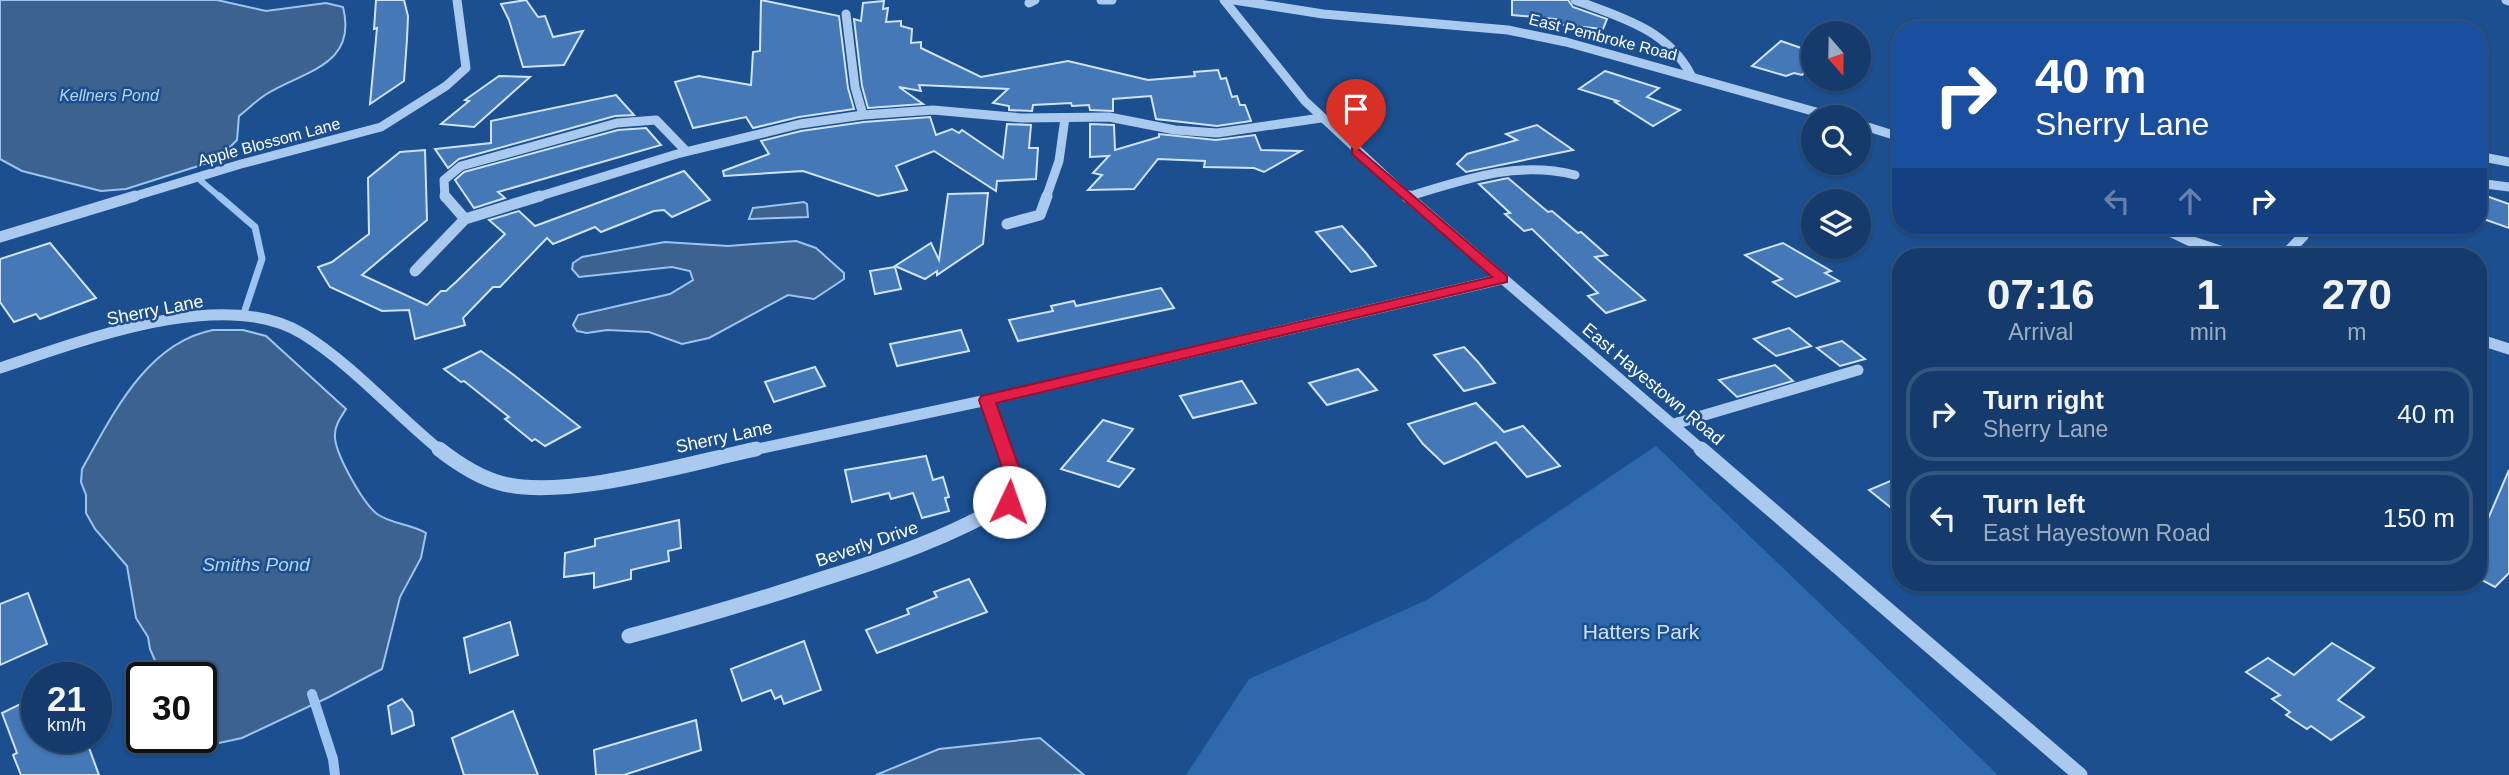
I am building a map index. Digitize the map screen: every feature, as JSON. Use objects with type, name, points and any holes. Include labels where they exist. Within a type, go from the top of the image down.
[{"type":"street","name":"Apple Blossom Lane","points":[[0,237],[241,164],[358,135],[400,117],[446,86],[466,68],[457,0]]},
{"type":"street","points":[[1101,0],[1112,0]]},
{"type":"street","name":"East Hayestown Road","points":[[1224,0],[1321,118],[1407,197],[2080,775]]},
{"type":"street","name":"East Pembroke Road","points":[[1234,0],[1323,14],[1508,30],[1566,41],[1801,107]]},
{"type":"street","points":[[1575,0],[1651,31],[1672,45],[1692,75]]},
{"type":"street","points":[[846,14],[855,87],[863,115]]},
{"type":"street","points":[[415,271],[465,219],[686,151],[800,124],[863,115],[933,110],[1022,118],[1109,117],[1175,130],[1217,132],[1321,118]]},
{"type":"street","points":[[1007,224],[1040,215],[1059,161],[1065,118]]},
{"type":"street","points":[[465,219],[445,199],[444,180],[461,166],[617,122],[641,119],[656,120],[686,151]]},
{"type":"street","points":[[1871,128],[1892,135]]},
{"type":"street","points":[[2487,158],[2509,162]]},
{"type":"street","points":[[1407,197],[1502,170],[1553,167],[1575,175]]},
{"type":"street","points":[[2487,184],[2509,187]]},
{"type":"street","points":[[2178,235],[2211,248]]},
{"type":"street","name":"Sherry Lane","points":[[0,368],[117,333],[198,317],[238,316],[268,319],[295,329],[322,346],[452,459],[499,483],[536,488],[592,484],[987,400],[1502,279]]},
{"type":"street","points":[[2487,341],[2509,349]]},
{"type":"street","points":[[1674,424],[1858,370]]},
{"type":"street","name":"Beverly Drive","points":[[629,636],[744,606],[918,547],[982,519],[1009,502],[1012,470],[987,400]]},
{"type":"lane","points":[[2292,248],[2304,235]]},
{"type":"green space","name":"Hatters Park","points":[[1656,446],[1998,775],[1186,775],[1249,679],[1427,600]]},
{"type":"water","name":"Kellners Pond","points":[[0,0],[217,0],[266,11],[326,3],[343,7],[346,27],[335,54],[324,64],[265,95],[239,116],[237,140],[217,160],[126,189],[101,191],[22,171],[0,159]]},
{"type":"water","points":[[804,202],[807,204],[808,217],[749,219],[753,208]]},
{"type":"water","points":[[796,241],[816,248],[844,273],[844,279],[814,299],[788,295],[709,338],[682,344],[649,332],[607,330],[587,333],[577,331],[573,325],[578,315],[670,294],[693,280],[690,271],[672,267],[579,277],[572,269],[573,263],[582,257],[665,242],[728,246]]},
{"type":"water","name":"Smiths Pond","points":[[213,330],[243,330],[266,336],[346,409],[336,427],[336,442],[344,464],[371,508],[388,520],[426,533],[421,558],[400,597],[382,669],[242,738],[219,743],[217,662],[156,662],[148,637],[136,618],[127,566],[95,529],[86,513],[86,495],[81,482],[82,469],[134,384],[168,350],[189,338]]},
{"type":"water","points":[[1040,738],[1084,775],[876,775],[939,749]]},
{"type":"building","points":[[376,0],[404,0],[408,16],[407,39],[404,81],[370,104],[377,28],[374,29]]},
{"type":"building","points":[[526,0],[538,17],[545,16],[553,37],[583,31],[564,65],[523,67],[509,20],[501,4]]},
{"type":"building","points":[[761,0],[839,16],[848,88],[854,109],[799,117],[753,128],[746,117],[693,128],[675,82],[699,76],[751,85],[753,52],[760,51]]},
{"type":"building","points":[[1512,0],[1568,0],[1573,7],[1607,19],[1603,29],[1554,24],[1556,19],[1512,15]]},
{"type":"building","points":[[884,1],[883,9],[888,8],[886,22],[901,21],[901,26],[912,29],[911,43],[921,42],[921,48],[981,77],[1068,61],[1148,80],[1195,76],[1194,72],[1218,70],[1221,79],[1226,78],[1232,97],[1237,96],[1240,105],[1245,105],[1251,121],[1217,126],[1156,119],[1151,96],[1113,99],[1113,111],[1090,110],[1089,105],[1072,106],[1071,103],[1033,105],[1032,111],[1009,110],[1009,106],[993,103],[1008,89],[919,85],[921,91],[899,87],[923,104],[868,108],[862,86],[854,19],[861,21],[863,3]]},
{"type":"building","points":[[1781,41],[1801,48],[1801,75],[1794,73],[1786,76],[1752,66]]},
{"type":"building","points":[[1605,71],[1659,88],[1647,97],[1680,110],[1653,126],[1615,102],[1618,101],[1579,89]]},
{"type":"building","points":[[499,76],[530,77],[474,127],[441,124],[469,101],[465,100]]},
{"type":"building","points":[[616,95],[634,115],[615,116],[459,159],[448,168],[435,149],[491,143],[491,121]]},
{"type":"building","points":[[930,117],[936,135],[952,129],[959,133],[962,130],[1003,158],[1007,124],[1031,125],[1029,148],[1038,148],[1036,179],[997,181],[996,191],[934,151],[896,166],[907,190],[878,196],[803,171],[724,176],[723,171],[769,154],[761,141],[801,131],[864,122]]},
{"type":"building","points":[[1090,124],[1114,125],[1115,150],[1159,137],[1159,134],[1216,140],[1255,135],[1261,150],[1301,151],[1264,172],[1254,168],[1204,167],[1205,161],[1158,159],[1134,189],[1088,190],[1102,175],[1093,173],[1109,156],[1090,157]]},
{"type":"building","points":[[1537,125],[1573,150],[1466,172],[1457,164],[1467,154],[1517,140],[1506,134]]},
{"type":"building","points":[[646,128],[661,145],[498,192],[505,198],[474,208],[455,180],[464,172],[618,130]]},
{"type":"building","points":[[425,150],[427,220],[362,275],[427,305],[441,291],[446,291],[456,282],[505,234],[489,220],[519,211],[535,226],[684,171],[710,200],[672,217],[664,210],[654,211],[601,232],[595,227],[553,244],[547,238],[500,287],[493,287],[463,318],[465,325],[415,339],[409,310],[382,311],[330,287],[318,267],[332,262],[369,234],[368,178],[400,152]]},
{"type":"building","points":[[1508,178],[1548,212],[1552,211],[1578,233],[1581,232],[1607,255],[1595,257],[1645,300],[1606,313],[1588,296],[1598,293],[1532,229],[1524,231],[1505,214],[1510,213],[1479,184]]},
{"type":"building","points":[[988,193],[983,244],[937,275],[937,271],[925,279],[895,266],[931,243],[939,260],[948,194]]},
{"type":"building","points":[[2487,196],[2509,204],[2509,228],[2487,220]]},
{"type":"building","points":[[1342,226],[1376,266],[1351,272],[1316,232]]},
{"type":"building","points":[[50,243],[96,298],[40,319],[36,314],[14,322],[0,302],[0,259]]},
{"type":"building","points":[[1783,243],[1801,254],[1801,259],[1810,259],[1831,271],[1825,273],[1839,281],[1796,297],[1773,282],[1782,279],[1745,255]]},
{"type":"building","points":[[895,267],[901,289],[875,294],[870,271]]},
{"type":"building","points":[[1161,288],[1174,308],[1018,341],[1009,320],[1053,311],[1051,306],[1074,301],[1076,306]]},
{"type":"building","points":[[1789,328],[1811,346],[1776,356],[1754,339]]},
{"type":"building","points":[[961,330],[969,351],[897,366],[890,344]]},
{"type":"building","points":[[1842,341],[1865,359],[1840,366],[1817,348]]},
{"type":"building","points":[[1464,347],[1495,383],[1464,391],[1434,355]]},
{"type":"building","points":[[481,351],[580,427],[545,446],[535,439],[532,441],[505,419],[509,417],[464,381],[461,382],[444,369]]},
{"type":"building","points":[[1775,365],[1793,381],[1737,397],[1719,380]]},
{"type":"building","points":[[815,367],[825,386],[774,402],[765,382]]},
{"type":"building","points":[[1358,369],[1377,390],[1327,405],[1309,383]]},
{"type":"building","points":[[1242,381],[1256,403],[1193,418],[1180,396]]},
{"type":"building","points":[[1476,403],[1504,432],[1523,426],[1560,466],[1527,477],[1496,442],[1444,464],[1423,444],[1408,424]]},
{"type":"building","points":[[1103,420],[1133,429],[1108,461],[1134,469],[1119,487],[1061,469]]},
{"type":"building","points":[[926,456],[933,480],[943,477],[949,497],[945,498],[949,511],[922,518],[913,493],[891,499],[889,493],[852,502],[845,470]]},
{"type":"building","points":[[2509,470],[2509,573],[2495,587],[2487,583],[2487,521]]},
{"type":"building","points":[[1892,480],[1892,509],[1869,490]]},
{"type":"building","points":[[679,520],[681,548],[668,551],[669,561],[631,570],[631,579],[594,588],[594,573],[564,577],[565,553],[595,546],[595,539]]},
{"type":"building","points":[[969,579],[987,612],[877,653],[866,630],[909,614],[907,609],[937,597],[934,592]]},
{"type":"building","points":[[28,593],[47,644],[0,665],[0,604]]},
{"type":"building","points":[[510,622],[518,655],[470,673],[464,638]]},
{"type":"building","points":[[804,641],[821,690],[784,704],[781,696],[775,699],[771,690],[742,701],[731,669]]},
{"type":"building","points":[[2332,643],[2374,668],[2338,700],[2364,717],[2331,740],[2311,726],[2307,729],[2286,715],[2290,712],[2272,699],[2280,695],[2246,672],[2268,658],[2294,675]]},
{"type":"building","points":[[402,699],[412,712],[414,725],[392,734],[388,706]]},
{"type":"building","points":[[21,704],[21,753],[91,753],[99,775],[21,775],[13,755],[17,753],[2,713]]},
{"type":"building","points":[[513,711],[538,775],[464,775],[452,738]]},
{"type":"building","points":[[696,720],[701,750],[624,775],[596,775],[594,750]]},
{"type":"waterway","points":[[201,181],[221,198]]},
{"type":"waterway","points":[[219,196],[255,227],[262,259],[245,310]]},
{"type":"waterway","points":[[312,694],[333,759],[335,775]]},
{"type":"route","points":[[1009,502],[1012,470],[987,400],[1502,279],[1356,151]]}]
